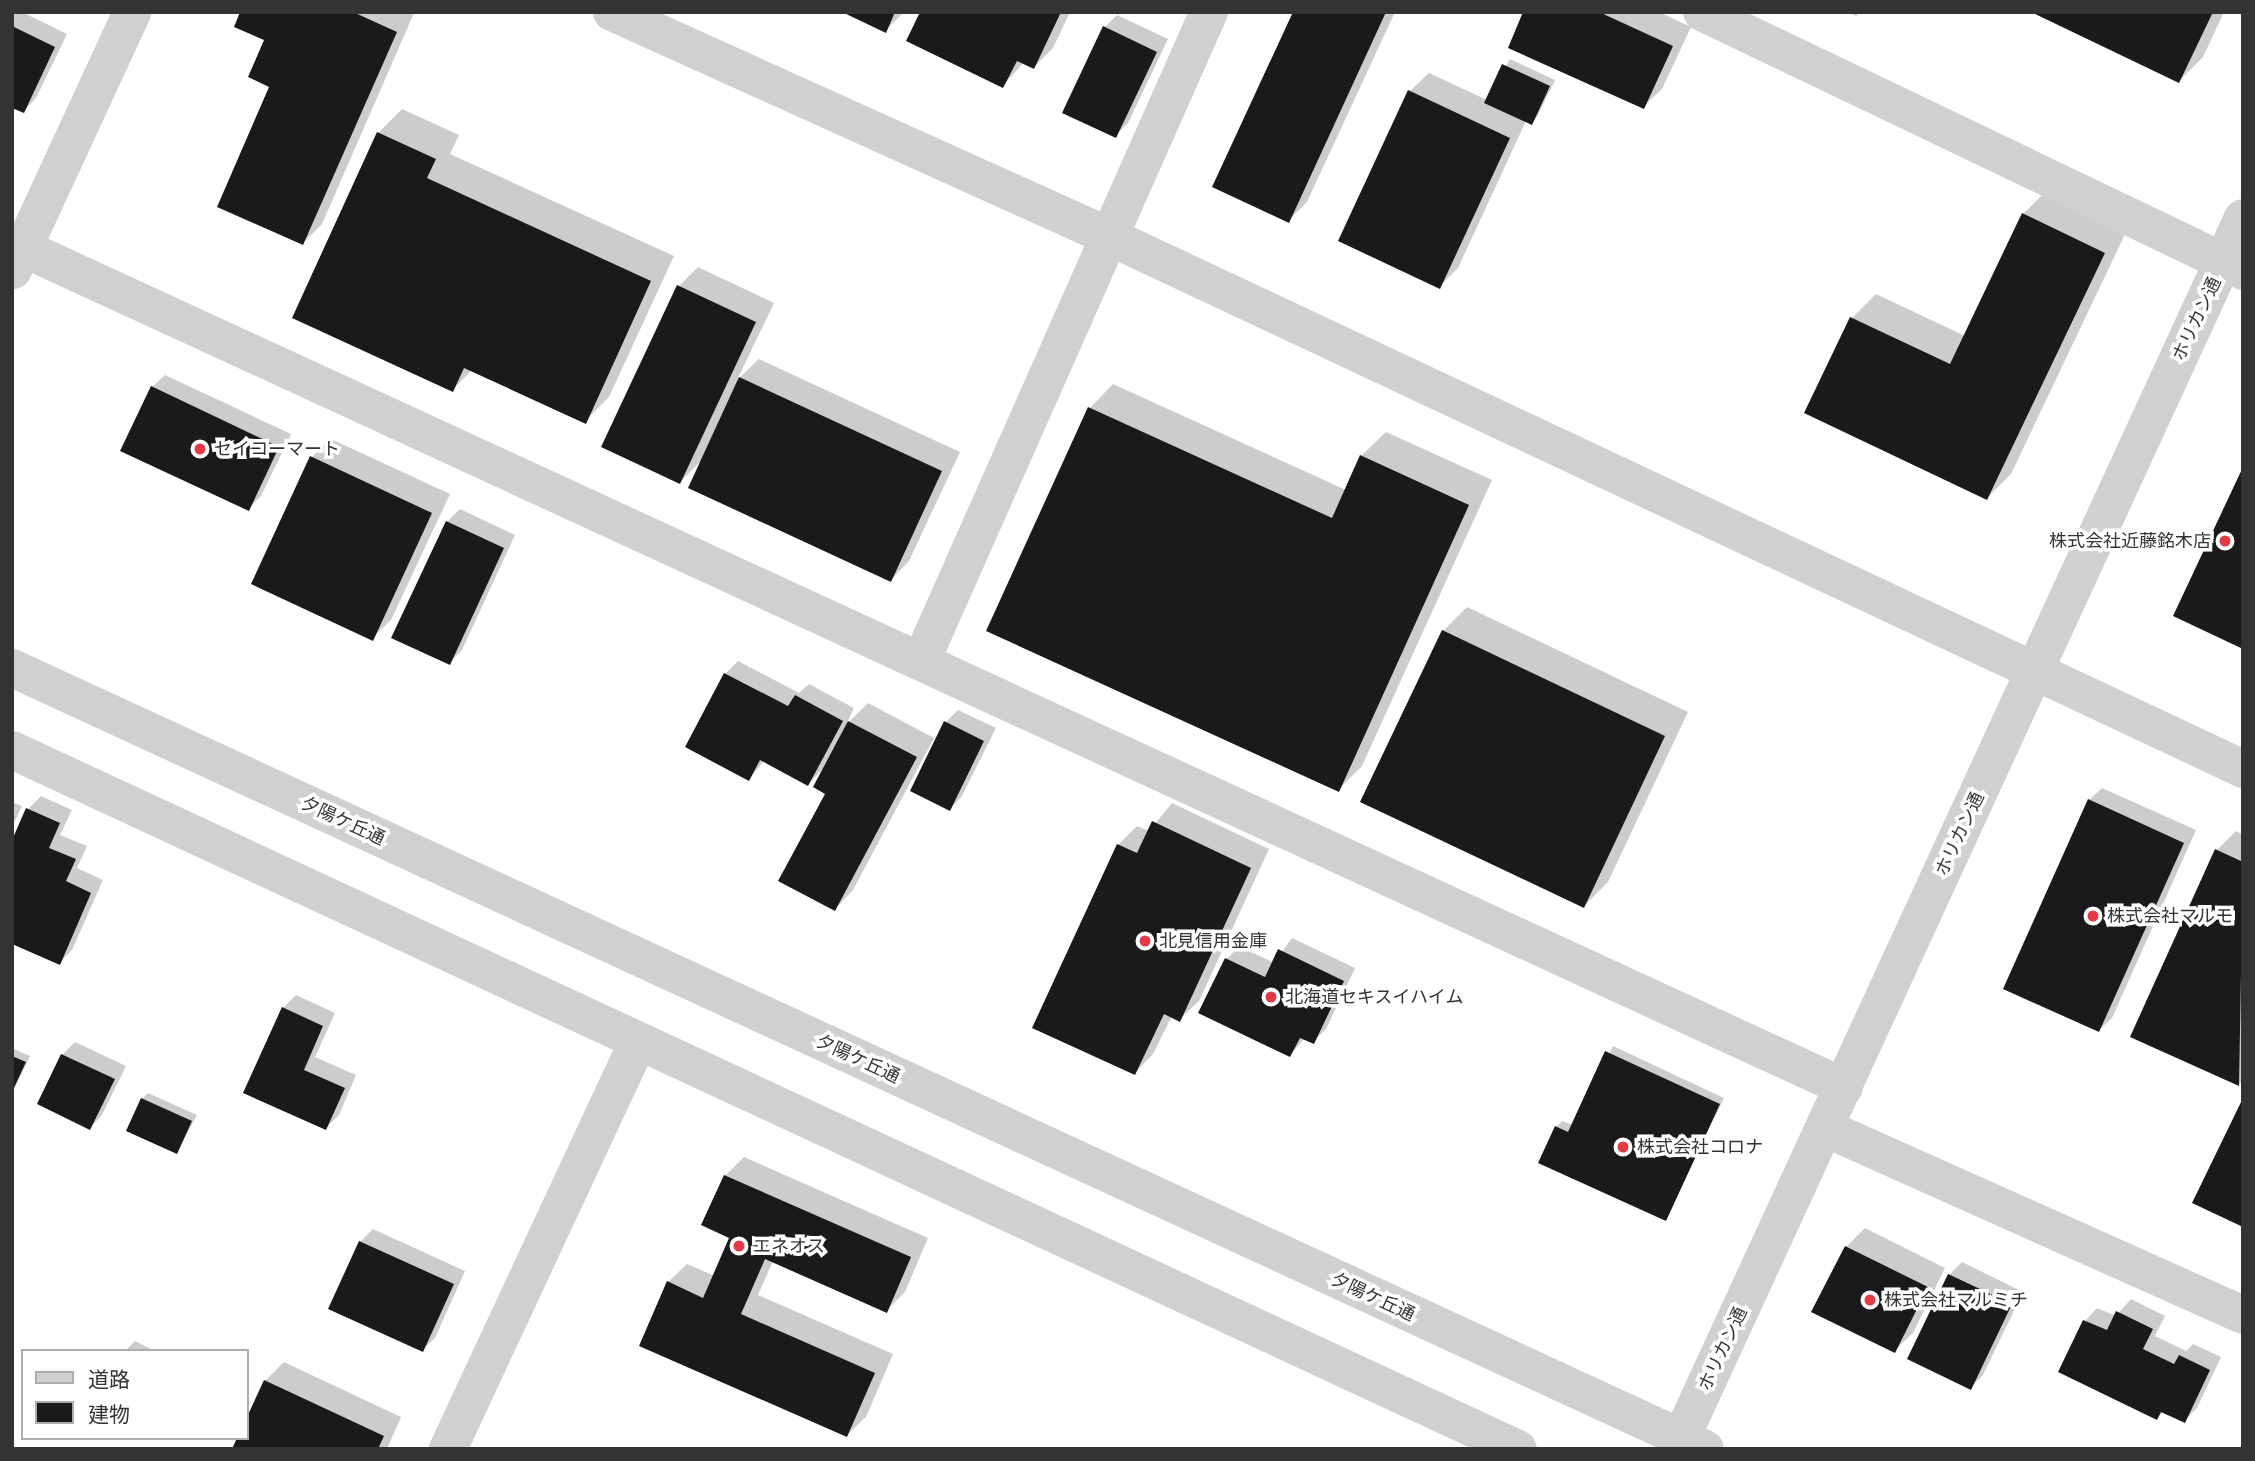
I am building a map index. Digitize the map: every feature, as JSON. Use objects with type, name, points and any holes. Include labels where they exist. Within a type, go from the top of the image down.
[{"type":"street","points":[[132,12],[18,260],[922,659],[1844,1087]]},
{"type":"street","points":[[612,12],[1108,236],[2243,769]]},
{"type":"street","points":[[922,659],[1209,12]]},
{"type":"street","points":[[1702,12],[2233,267]]},
{"type":"street","name":"ホリカン通","points":[[1687,1446],[1825,1128],[2035,671],[2233,267],[2243,218]]},
{"type":"street","name":"夕陽ケ丘通","points":[[12,668],[1687,1446]]},
{"type":"street","points":[[12,750],[1518,1449]]},
{"type":"street","points":[[448,1449],[638,1041]]},
{"type":"street","points":[[1825,1128],[2243,1315]]},
{"type":"building","points":[[240,12],[353,12],[397,32],[303,245],[217,207],[269,87],[248,77],[264,40],[234,27]]},
{"type":"building","points":[[842,12],[895,12],[886,33]]},
{"type":"building","points":[[920,12],[1061,12],[1034,69],[1017,61],[1003,88],[906,41]]},
{"type":"building","points":[[1293,12],[1386,12],[1289,223],[1212,187]]},
{"type":"building","points":[[1523,12],[1599,12],[1673,46],[1644,109],[1508,48]]},
{"type":"building","points":[[2031,12],[2213,12],[2179,83]]},
{"type":"building","points":[[12,26],[55,47],[24,113],[12,108]]},
{"type":"building","points":[[1103,26],[1157,52],[1116,138],[1062,113]]},
{"type":"building","points":[[1502,64],[1550,86],[1532,125],[1484,103]]},
{"type":"building","points":[[1408,90],[1510,138],[1440,289],[1338,241]]},
{"type":"building","points":[[377,132],[436,159],[427,178],[651,281],[586,424],[464,368],[453,392],[292,318]]},
{"type":"building","points":[[2022,213],[2105,253],[1987,500],[1804,413],[1850,317],[1950,364]]},
{"type":"building","points":[[677,285],[756,322],[680,484],[601,447]]},
{"type":"building","points":[[739,377],[942,471],[891,582],[688,488]]},
{"type":"building","name":"セイコーマート","points":[[151,386],[279,447],[249,511],[120,451]]},
{"type":"building","points":[[1088,407],[1332,518],[1360,455],[1469,505],[1339,792],[986,631]]},
{"type":"building","points":[[310,456],[432,513],[373,641],[251,584]]},
{"type":"building","name":"株式会社近藤銘木店","points":[[2243,467],[2243,649],[2173,616]]},
{"type":"building","points":[[446,521],[504,548],[450,665],[391,638]]},
{"type":"building","points":[[1442,630],[1665,736],[1584,908],[1360,802]]},
{"type":"building","points":[[724,673],[788,706],[795,695],[843,721],[808,786],[760,760],[749,781],[685,747]]},
{"type":"building","points":[[848,721],[917,757],[835,911],[778,881],[825,794],[813,787]]},
{"type":"building","points":[[944,721],[984,741],[950,811],[910,791]]},
{"type":"building","name":"株式会社マルモ","points":[[2088,799],[2184,843],[2099,1032],[2003,989]]},
{"type":"building","points":[[26,808],[60,823],[49,848],[76,859],[66,881],[91,893],[60,965],[12,944],[12,840]]},
{"type":"building","name":"北見信用金庫","points":[[1152,821],[1251,868],[1180,1022],[1164,1014],[1135,1075],[1032,1028],[1117,844],[1137,853]]},
{"type":"building","points":[[2215,849],[2243,862],[2239,1086],[2130,1037]]},
{"type":"building","name":"北海道セキスイハイム","points":[[1278,949],[1344,981],[1314,1044],[1300,1038],[1290,1057],[1198,1013],[1225,958],[1265,977]]},
{"type":"building","points":[[282,1007],[323,1026],[304,1070],[345,1088],[326,1130],[243,1093]]},
{"type":"building","name":"株式会社コロナ","points":[[1605,1051],[1720,1104],[1666,1221],[1538,1163],[1555,1126],[1568,1132]]},
{"type":"building","points":[[61,1054],[115,1079],[90,1130],[37,1104]]},
{"type":"building","points":[[12,1056],[26,1062],[12,1092]]},
{"type":"building","points":[[141,1098],[192,1121],[177,1154],[126,1131]]},
{"type":"building","points":[[2243,1098],[2243,1227],[2192,1203]]},
{"type":"building","points":[[724,1175],[911,1257],[887,1313],[765,1259],[741,1314],[875,1373],[847,1437],[639,1346],[667,1281],[703,1298],[729,1238],[701,1225]]},
{"type":"building","points":[[359,1241],[454,1284],[423,1352],[328,1309]]},
{"type":"building","name":"株式会社マルミチ","points":[[1845,1246],[1928,1287],[1895,1353],[1811,1312]]},
{"type":"building","points":[[1948,1274],[2012,1304],[1971,1390],[1907,1359]]},
{"type":"building","points":[[2116,1311],[2153,1329],[2143,1349],[2174,1364],[2179,1355],[2210,1370],[2185,1423],[2161,1412],[2157,1420],[2058,1372],[2083,1320],[2107,1330]]},
{"type":"building","points":[[264,1380],[384,1436],[378,1449],[232,1449],[236,1440],[248,1440],[248,1415]]},
{"type":"place","name":"セイコーマート","points":[[200,449]]},
{"type":"place","name":"株式会社近藤銘木店","points":[[2225,541]]},
{"type":"place","name":"株式会社マルモ","points":[[2093,916]]},
{"type":"place","name":"北見信用金庫","points":[[1145,941]]},
{"type":"place","name":"北海道セキスイハイム","points":[[1271,997]]},
{"type":"place","name":"株式会社コロナ","points":[[1623,1147]]},
{"type":"place","name":"エネオス","points":[[739,1246]]},
{"type":"place","name":"株式会社マルミチ","points":[[1870,1300]]}]
